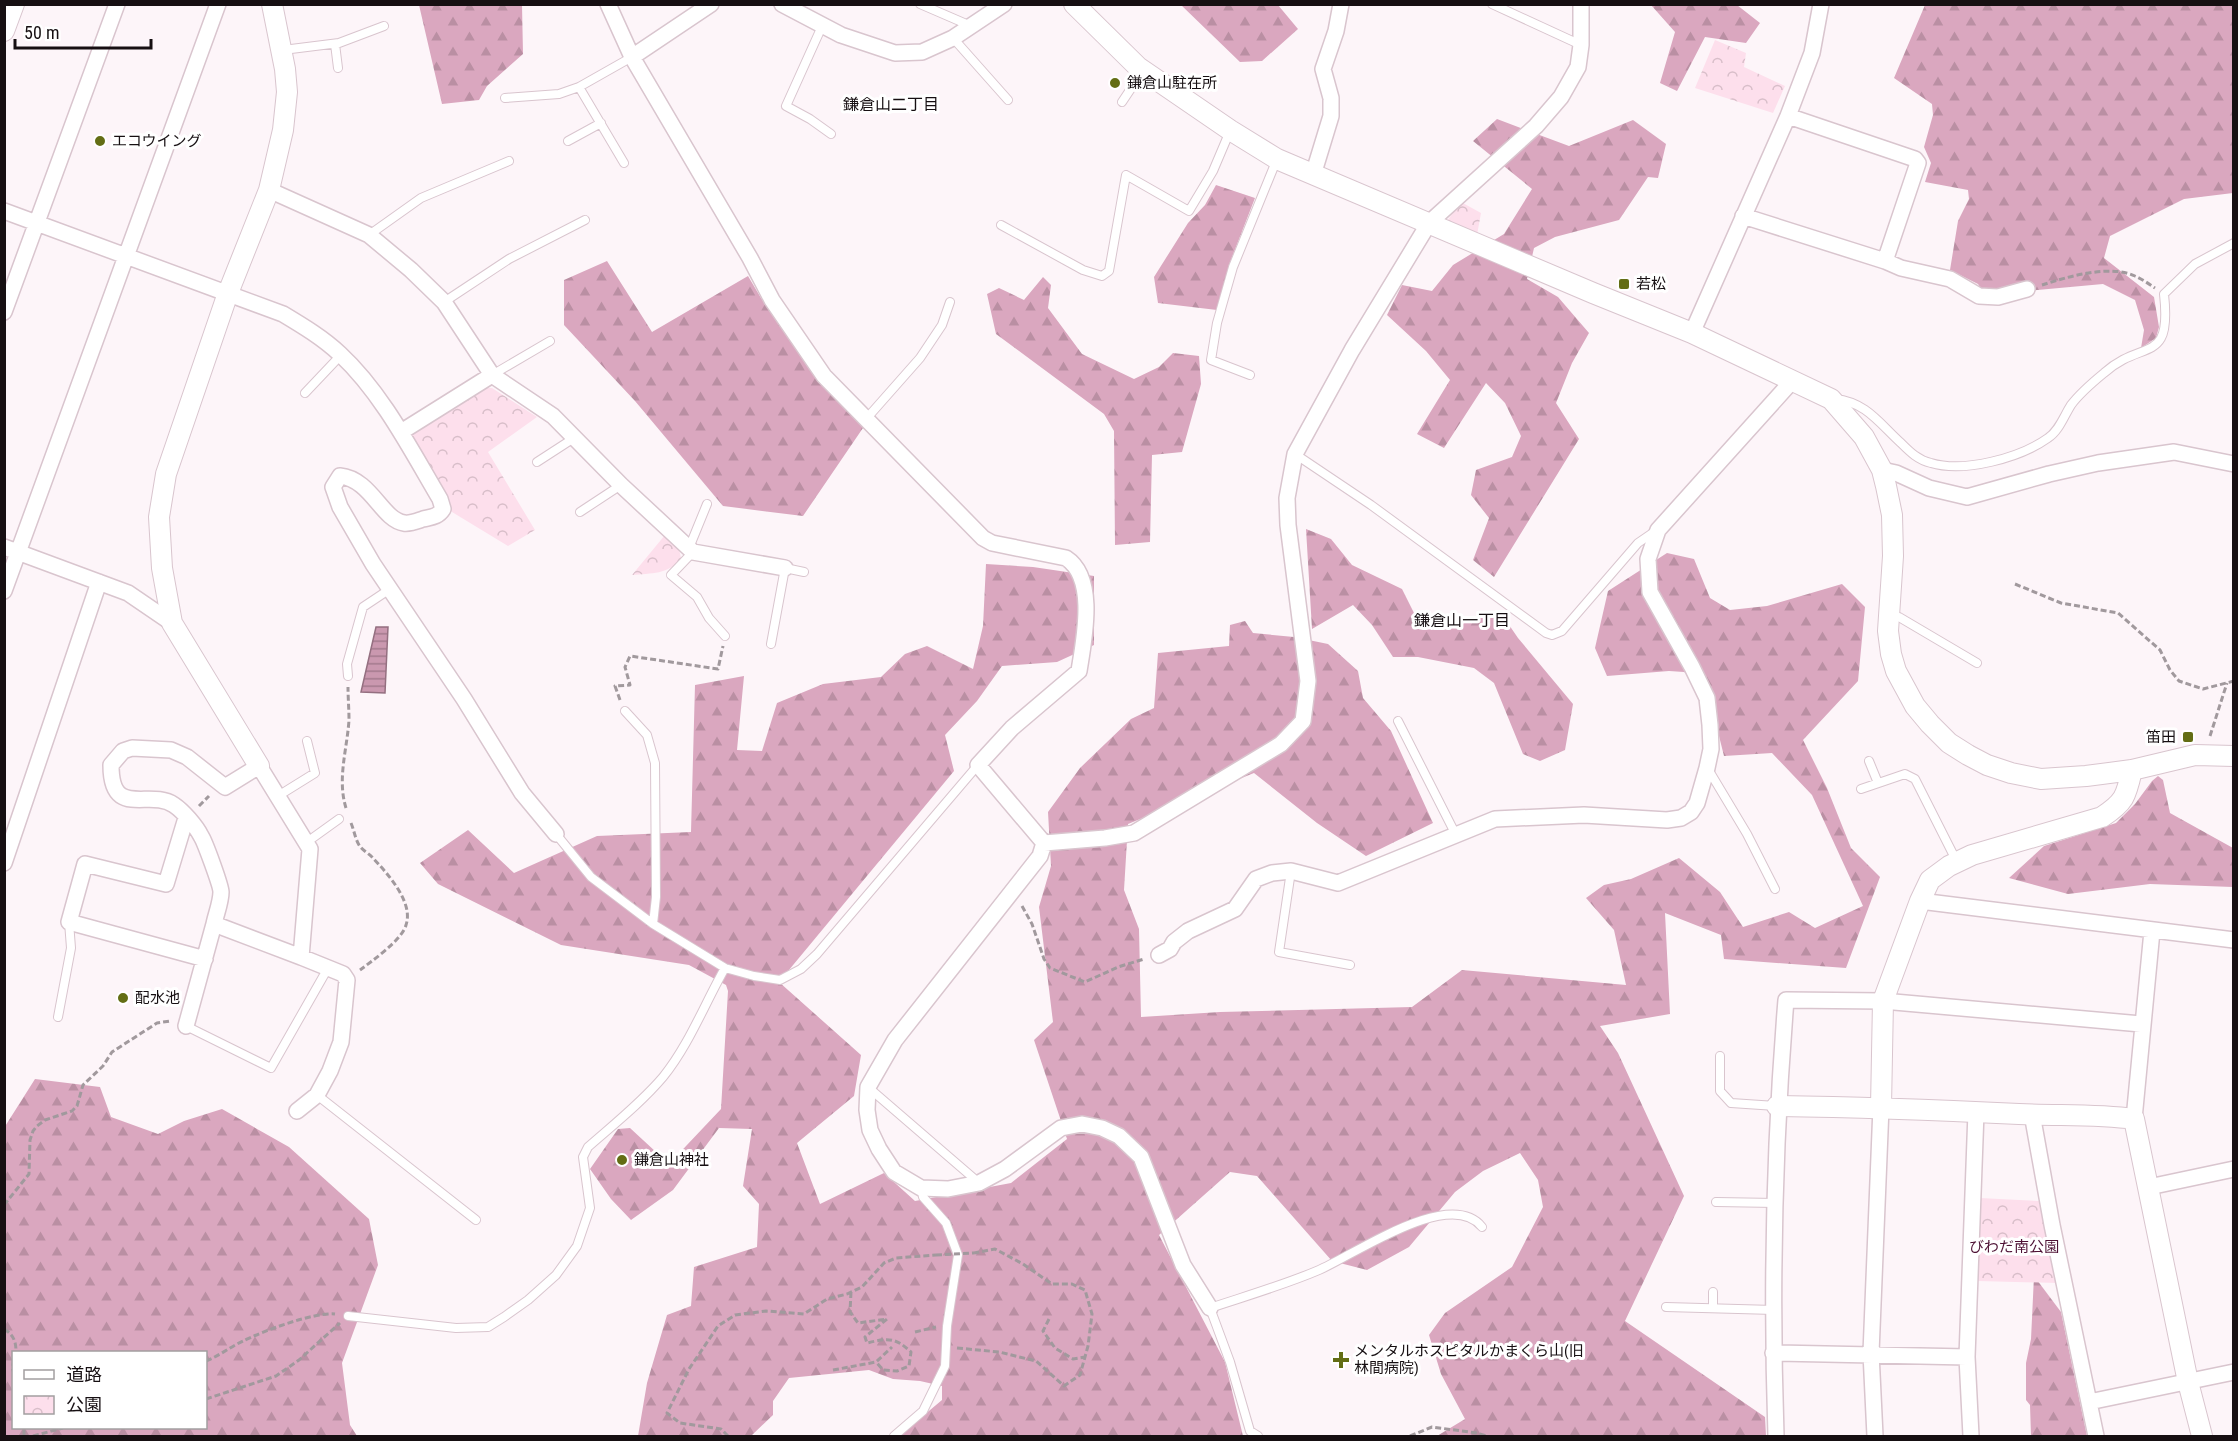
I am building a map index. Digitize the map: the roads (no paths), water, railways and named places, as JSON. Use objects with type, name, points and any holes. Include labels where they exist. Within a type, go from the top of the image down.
[{"type":"street","points":[[4,31],[14,4]]},
{"type":"street","points":[[4,312],[117,4]]},
{"type":"street","points":[[4,591],[12,550],[218,4]]},
{"type":"street","points":[[273,4],[283,50],[287,92],[283,130],[269,190],[228,293],[166,474],[159,517],[162,568],[172,623],[310,849],[301,957]]},
{"type":"street","points":[[608,4],[632,57],[750,258],[772,300],[824,376],[983,538],[992,543],[1066,558],[1075,564],[1081,573],[1084,586],[1085,630],[1079,671],[1012,728],[978,765],[1044,843]]},
{"type":"street","points":[[632,57],[711,4]]},
{"type":"street","points":[[782,4],[842,35],[896,53],[922,52],[953,38],[1001,5]]},
{"type":"street","points":[[1074,4],[1143,71],[1277,159],[1562,281],[1692,333],[1830,399],[1864,437],[1882,470],[1892,515],[1893,556],[1888,614],[1891,654],[1903,687],[1930,724],[1949,743],[1987,765],[2041,779],[2132,770],[2194,755],[2234,756]]},
{"type":"street","points":[[1313,175],[1331,116],[1331,98],[1323,69],[1336,31],[1341,4]]},
{"type":"street","points":[[1044,843],[1134,833],[1281,744],[1303,721],[1308,681],[1288,525],[1287,498],[1295,454],[1352,350],[1429,223],[1536,126],[1561,97],[1578,67],[1581,45],[1581,4]]},
{"type":"street","points":[[1692,333],[1788,116],[1812,52],[1821,4]]},
{"type":"street","points":[[1788,116],[1916,159],[1918,163],[1886,261]]},
{"type":"street","points":[[269,190],[369,236],[411,270],[444,302],[492,375],[553,416],[621,485],[691,550],[785,568]]},
{"type":"street","points":[[4,211],[284,314],[321,337],[342,355],[401,432],[440,499],[443,509],[439,515],[406,524],[398,521],[351,477],[340,476],[333,487],[340,507],[390,589],[464,699],[522,793],[556,834]]},
{"type":"street","points":[[1743,216],[1886,261],[1900,268],[1950,279],[1979,296],[1998,297],[2026,289]]},
{"type":"street","points":[[401,432],[492,375]]},
{"type":"street","points":[[1158,955],[1170,949],[1174,942],[1188,931],[1235,909],[1256,879],[1272,873],[1291,871],[1338,883],[1496,819],[1584,815],[1667,820],[1681,818],[1691,812],[1697,803],[1711,749],[1707,698],[1692,666],[1650,592],[1648,559],[1658,530],[1793,380]]},
{"type":"street","points":[[1882,470],[1896,473],[1929,488],[1966,497],[2098,463],[2174,452],[2234,464]]},
{"type":"street","points":[[12,550],[128,593],[172,623]]},
{"type":"street","points":[[4,863],[99,582]]},
{"type":"street","points":[[186,1026],[221,891],[202,836],[173,804],[158,800],[127,799],[118,792],[113,783],[111,765],[123,751],[132,748],[171,750],[187,757],[225,787],[259,765]]},
{"type":"street","points":[[1875,1437],[1871,1353],[1883,1001],[1920,901],[1930,880],[1972,855],[2102,817],[2118,806],[2127,792],[2132,770]]},
{"type":"street","points":[[186,818],[166,884],[85,864],[69,922],[205,959]]},
{"type":"street","points":[[1044,843],[1040,856],[895,1040],[868,1088],[867,1110],[870,1130],[894,1172],[921,1188],[948,1189],[979,1183],[1005,1169],[1061,1128],[1082,1124],[1102,1128],[1119,1136],[1141,1157],[1184,1264],[1210,1308]]},
{"type":"street","points":[[1920,901],[2234,940]]},
{"type":"street","points":[[214,924],[343,974],[347,980],[341,1042],[330,1071],[317,1095],[297,1111]]},
{"type":"street","points":[[2152,931],[2141,1024],[2134,1119],[2188,1382],[2202,1437]]},
{"type":"street","points":[[1776,1437],[1773,1353],[1777,1106],[1786,1000],[1883,1001],[2141,1024]]},
{"type":"street","points":[[1777,1106],[1881,1107],[2134,1119]]},
{"type":"street","points":[[1971,1437],[1967,1357],[1976,1112]]},
{"type":"street","points":[[2032,1114],[2052,1225],[2096,1437]]},
{"type":"street","points":[[2149,1187],[2234,1168]]},
{"type":"street","points":[[1773,1353],[1871,1353],[1967,1357]]},
{"type":"street","points":[[2089,1402],[2234,1372]]},
{"type":"lane","points":[[920,4],[972,27]]},
{"type":"lane","points":[[1492,4],[1581,45]]},
{"type":"lane","points":[[823,24],[786,106],[831,134]]},
{"type":"lane","points":[[283,50],[335,44],[384,26]]},
{"type":"lane","points":[[953,38],[1008,100]]},
{"type":"lane","points":[[335,44],[338,68]]},
{"type":"lane","points":[[505,98],[559,94],[579,87],[632,57]]},
{"type":"lane","points":[[1122,102],[1143,71]]},
{"type":"lane","points":[[579,87],[624,163]]},
{"type":"lane","points":[[568,141],[601,123]]},
{"type":"lane","points":[[1001,225],[1083,270],[1102,276],[1108,271],[1126,175],[1189,211],[1213,171],[1230,130]]},
{"type":"lane","points":[[1250,375],[1211,360],[1217,323],[1233,267],[1277,159]]},
{"type":"lane","points":[[369,236],[421,198],[509,161]]},
{"type":"lane","points":[[444,302],[509,259],[585,220]]},
{"type":"lane","points":[[1830,399],[1847,400],[1860,405],[1916,457],[1932,464],[1977,466],[2001,459],[2049,438],[2073,403],[2110,367],[2156,346],[2164,334],[2166,314],[2164,294],[2195,264],[2234,243]]},
{"type":"lane","points":[[867,418],[920,358],[942,325],[950,302]]},
{"type":"lane","points":[[492,375],[550,341]]},
{"type":"lane","points":[[305,393],[342,355]]},
{"type":"lane","points":[[537,462],[574,438]]},
{"type":"lane","points":[[1295,454],[1371,505],[1546,633],[1552,635],[1562,631],[1638,543],[1658,530]]},
{"type":"lane","points":[[580,512],[621,485]]},
{"type":"lane","points":[[707,504],[691,550],[671,575],[697,597],[725,636]]},
{"type":"lane","points":[[771,644],[785,568],[804,572]]},
{"type":"lane","points":[[348,676],[347,664],[363,607],[390,589]]},
{"type":"lane","points":[[1888,614],[1899,617],[1977,663]]},
{"type":"lane","points":[[625,711],[647,735],[655,763],[656,897],[653,924]]},
{"type":"lane","points":[[1398,721],[1457,836]]},
{"type":"lane","points":[[278,796],[315,773],[307,741]]},
{"type":"lane","points":[[1869,761],[1878,783]]},
{"type":"lane","points":[[556,834],[591,877],[653,924],[725,968],[780,980],[801,969],[817,954],[978,765]]},
{"type":"lane","points":[[1707,768],[1747,834],[1775,889]]},
{"type":"lane","points":[[1861,789],[1905,774],[1915,779],[1957,862]]},
{"type":"lane","points":[[307,842],[339,819]]},
{"type":"lane","points":[[1291,871],[1279,952],[1350,965]]},
{"type":"lane","points":[[58,1017],[71,948],[69,922]]},
{"type":"lane","points":[[186,1026],[271,1068],[328,968]]},
{"type":"lane","points":[[348,1316],[456,1328],[488,1327],[528,1300],[556,1275],[578,1246],[590,1208],[583,1157],[588,1147],[664,1076],[690,1035],[725,968]]},
{"type":"lane","points":[[1720,1056],[1720,1091],[1731,1103],[1777,1106]]},
{"type":"lane","points":[[868,1088],[979,1183]]},
{"type":"lane","points":[[317,1095],[476,1220]]},
{"type":"lane","points":[[894,1437],[922,1411],[945,1366],[947,1326],[958,1255],[946,1223],[923,1197],[921,1188]]},
{"type":"lane","points":[[1716,1202],[1776,1203]]},
{"type":"lane","points":[[1258,1437],[1250,1431],[1230,1362],[1210,1308],[1319,1270],[1398,1229],[1424,1220],[1459,1214],[1475,1219],[1482,1227]]},
{"type":"lane","points":[[1713,1292],[1713,1308]]},
{"type":"lane","points":[[1666,1307],[1774,1310]]},
{"type":"place","name":"鎌倉山駐在所","points":[[1115,83]]},
{"type":"place","name":"エコウイング","points":[[100,141]]},
{"type":"place","name":"若松","points":[[1624,284]]},
{"type":"place","name":"笛田","points":[[2188,737]]},
{"type":"place","name":"配水池","points":[[123,998]]},
{"type":"place","name":"鎌倉山神社","points":[[622,1160]]},
{"type":"place","name":"メンタルホスピタルかまくら山(旧 林間病院)","points":[[1341,1360]]},
{"type":"district","name":"鎌倉山二丁目","points":[[891,104]]},
{"type":"district","name":"鎌倉山一丁目","points":[[1462,620]]},
{"type":"park label","name":"びわだ南公園","points":[[2014,1247]]}]
